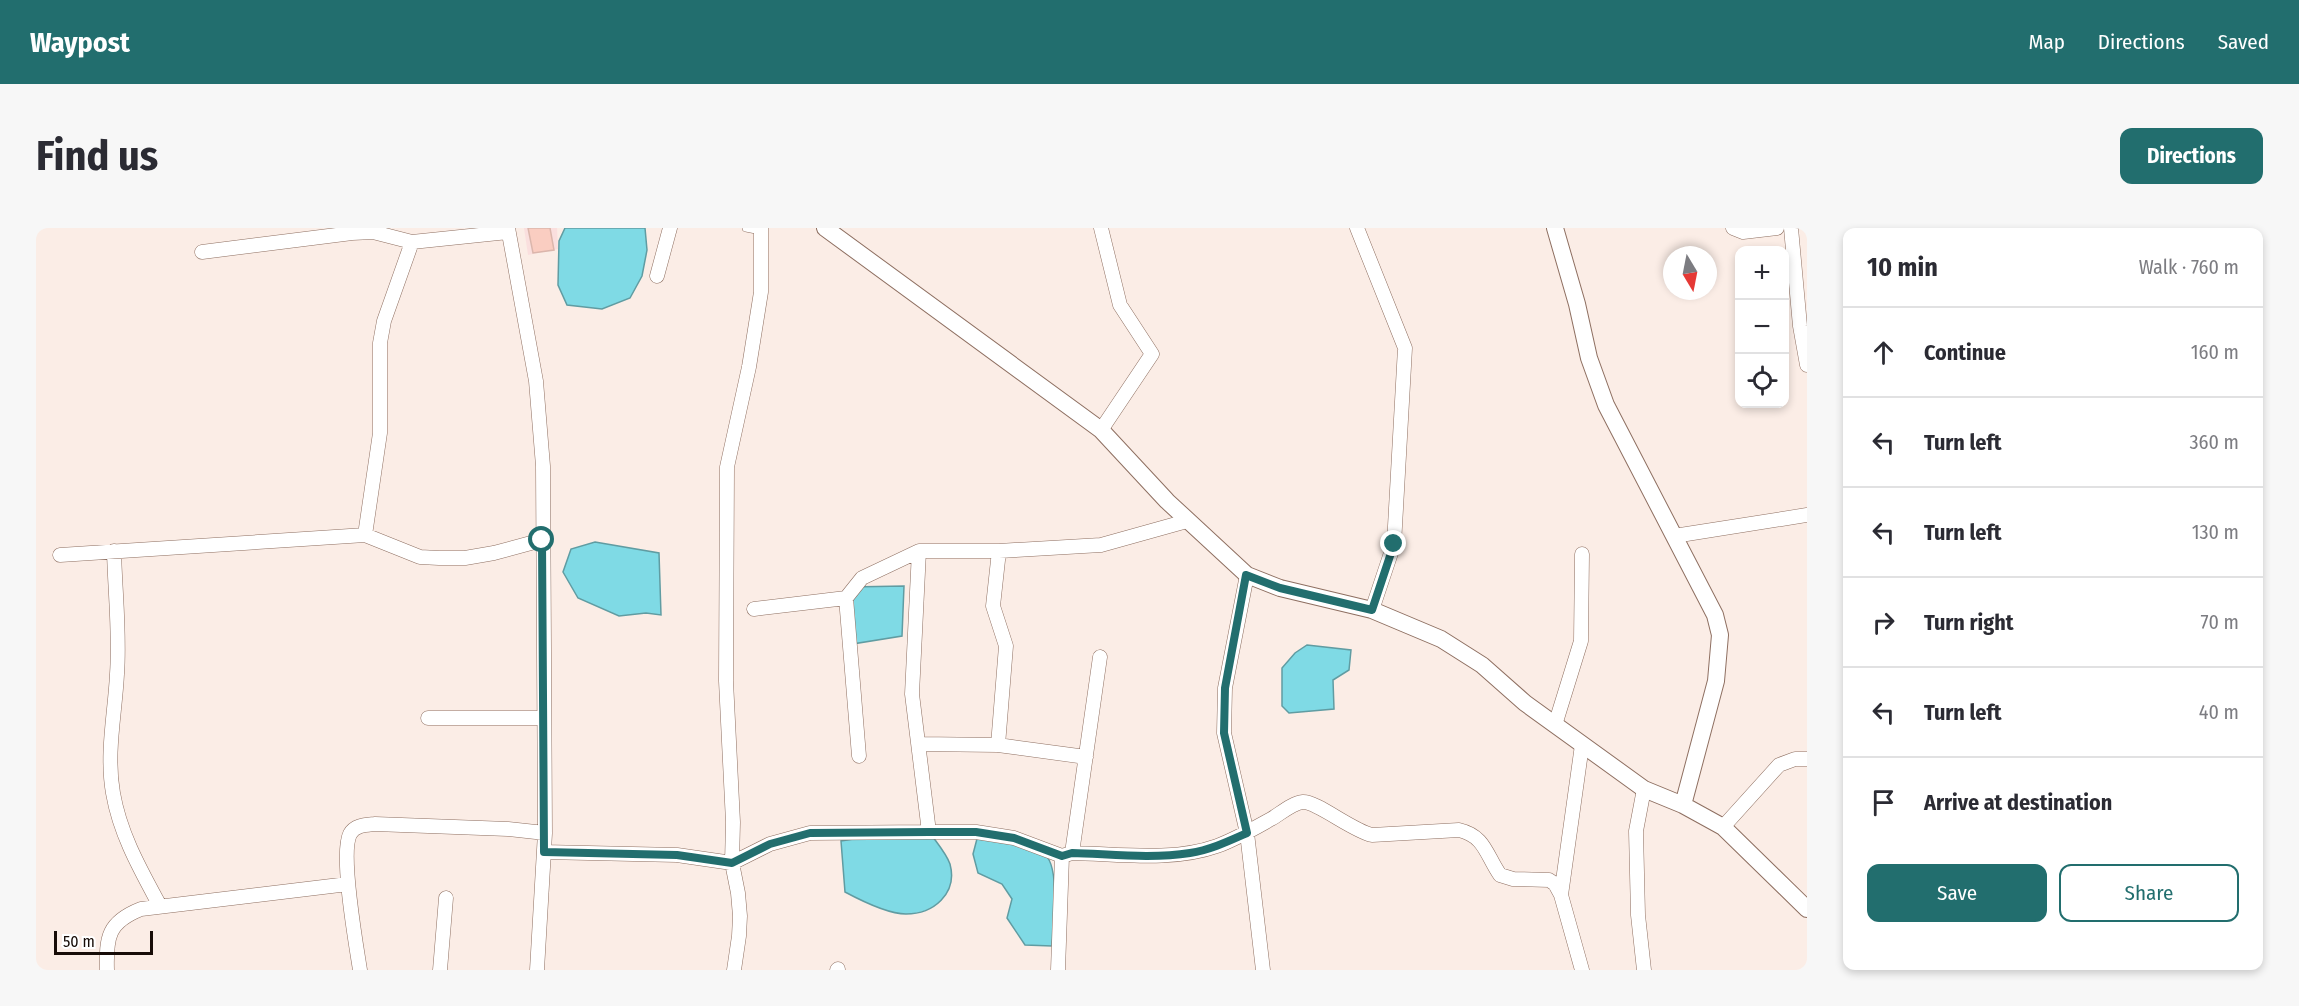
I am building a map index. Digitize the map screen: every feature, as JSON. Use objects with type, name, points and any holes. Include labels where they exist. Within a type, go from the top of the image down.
[{"type":"street","points":[[657,276],[670,228]]},
{"type":"street","points":[[825,228],[1101,430],[1187,521],[1246,575],[1280,588],[1372,610],[1441,639],[1482,665],[1525,703],[1644,789],[1683,805],[1723,827],[1807,909]]},
{"type":"street","points":[[1101,228],[1120,305],[1152,354],[1101,430]]},
{"type":"street","points":[[1356,228],[1405,348],[1394,544],[1372,610]]},
{"type":"street","points":[[1555,228],[1577,304],[1589,358],[1606,405],[1715,615],[1720,635],[1716,681],[1683,805]]},
{"type":"street","points":[[1733,228],[1743,232],[1778,228]]},
{"type":"street","points":[[1791,228],[1800,326],[1807,365]]},
{"type":"street","points":[[734,970],[740,916],[732,863],[733,822],[726,681],[727,467],[749,367],[761,292],[761,229]]},
{"type":"street","points":[[202,252],[374,232],[412,242],[508,230],[536,381],[543,466],[545,833],[537,970]]},
{"type":"street","points":[[365,535],[380,433],[381,343],[384,321],[412,242]]},
{"type":"street","points":[[1674,536],[1807,515]]},
{"type":"street","points":[[754,609],[846,597],[862,578],[919,551],[999,551],[1101,545],[1187,521]]},
{"type":"street","points":[[60,555],[365,535],[420,557],[465,558],[542,540]]},
{"type":"street","points":[[114,551],[117,652],[110,748],[113,794],[133,858],[160,906]]},
{"type":"street","points":[[919,551],[912,694],[929,832]]},
{"type":"street","points":[[998,745],[1006,646],[993,606],[999,551]]},
{"type":"street","points":[[1555,725],[1581,642],[1582,554]]},
{"type":"street","points":[[1246,575],[1225,688],[1224,733],[1247,833],[1263,970]]},
{"type":"street","points":[[846,597],[859,756]]},
{"type":"street","points":[[1058,970],[1057,944],[1067,855],[1086,757],[1100,657]]},
{"type":"street","points":[[428,718],[543,718]]},
{"type":"street","points":[[919,744],[998,745],[1086,757]]},
{"type":"street","points":[[1561,895],[1582,745]]},
{"type":"street","points":[[1723,827],[1779,765],[1795,759],[1807,759]]},
{"type":"street","points":[[1644,789],[1636,831],[1638,915],[1644,970]]},
{"type":"street","points":[[544,852],[677,855],[732,863],[770,844],[810,833],[976,832],[1014,838],[1067,855],[1164,855],[1191,853],[1217,846],[1247,833],[1303,802],[1310,803],[1361,833],[1372,835],[1459,830],[1479,840],[1500,875],[1513,879],[1549,880],[1555,884],[1561,895],[1582,970]]},
{"type":"street","points":[[360,970],[348,884],[347,843],[354,830],[375,824],[508,829],[545,833]]},
{"type":"street","points":[[107,970],[108,938],[114,925],[127,914],[160,906],[348,884]]},
{"type":"street","points":[[440,970],[447,898]]},
{"type":"lane","points":[[746,228],[761,229]]},
{"type":"shaded area","points":[[524,228],[557,228],[558,249],[528,255]]},
{"type":"water","points":[[565,228],[645,228],[647,250],[642,276],[630,298],[602,309],[567,305],[558,285],[559,241]]},
{"type":"water","points":[[595,542],[659,553],[661,615],[646,613],[619,616],[578,598],[563,572],[571,549]]},
{"type":"water","points":[[904,586],[902,636],[846,645],[850,587]]},
{"type":"water","points":[[1307,645],[1351,650],[1349,670],[1333,680],[1334,709],[1289,713],[1282,706],[1282,668],[1295,653]]},
{"type":"water","points":[[930,833],[944,852],[952,875],[947,893],[934,906],[916,913],[891,912],[845,892],[841,841]]},
{"type":"water","points":[[978,835],[1030,847],[1038,850],[1050,861],[1055,898],[1052,946],[1025,945],[1007,918],[1012,899],[1002,884],[978,873],[973,854]]},
{"type":"building","points":[[528,228],[550,228],[554,250],[533,253]]},
{"type":"route","points":[[542,540],[544,852],[677,855],[732,863],[770,844],[810,833],[976,832],[1014,838],[1062,856],[1072,853],[1164,855],[1191,853],[1217,846],[1247,833],[1224,733],[1225,688],[1246,575],[1280,588],[1372,610],[1394,544]]}]
